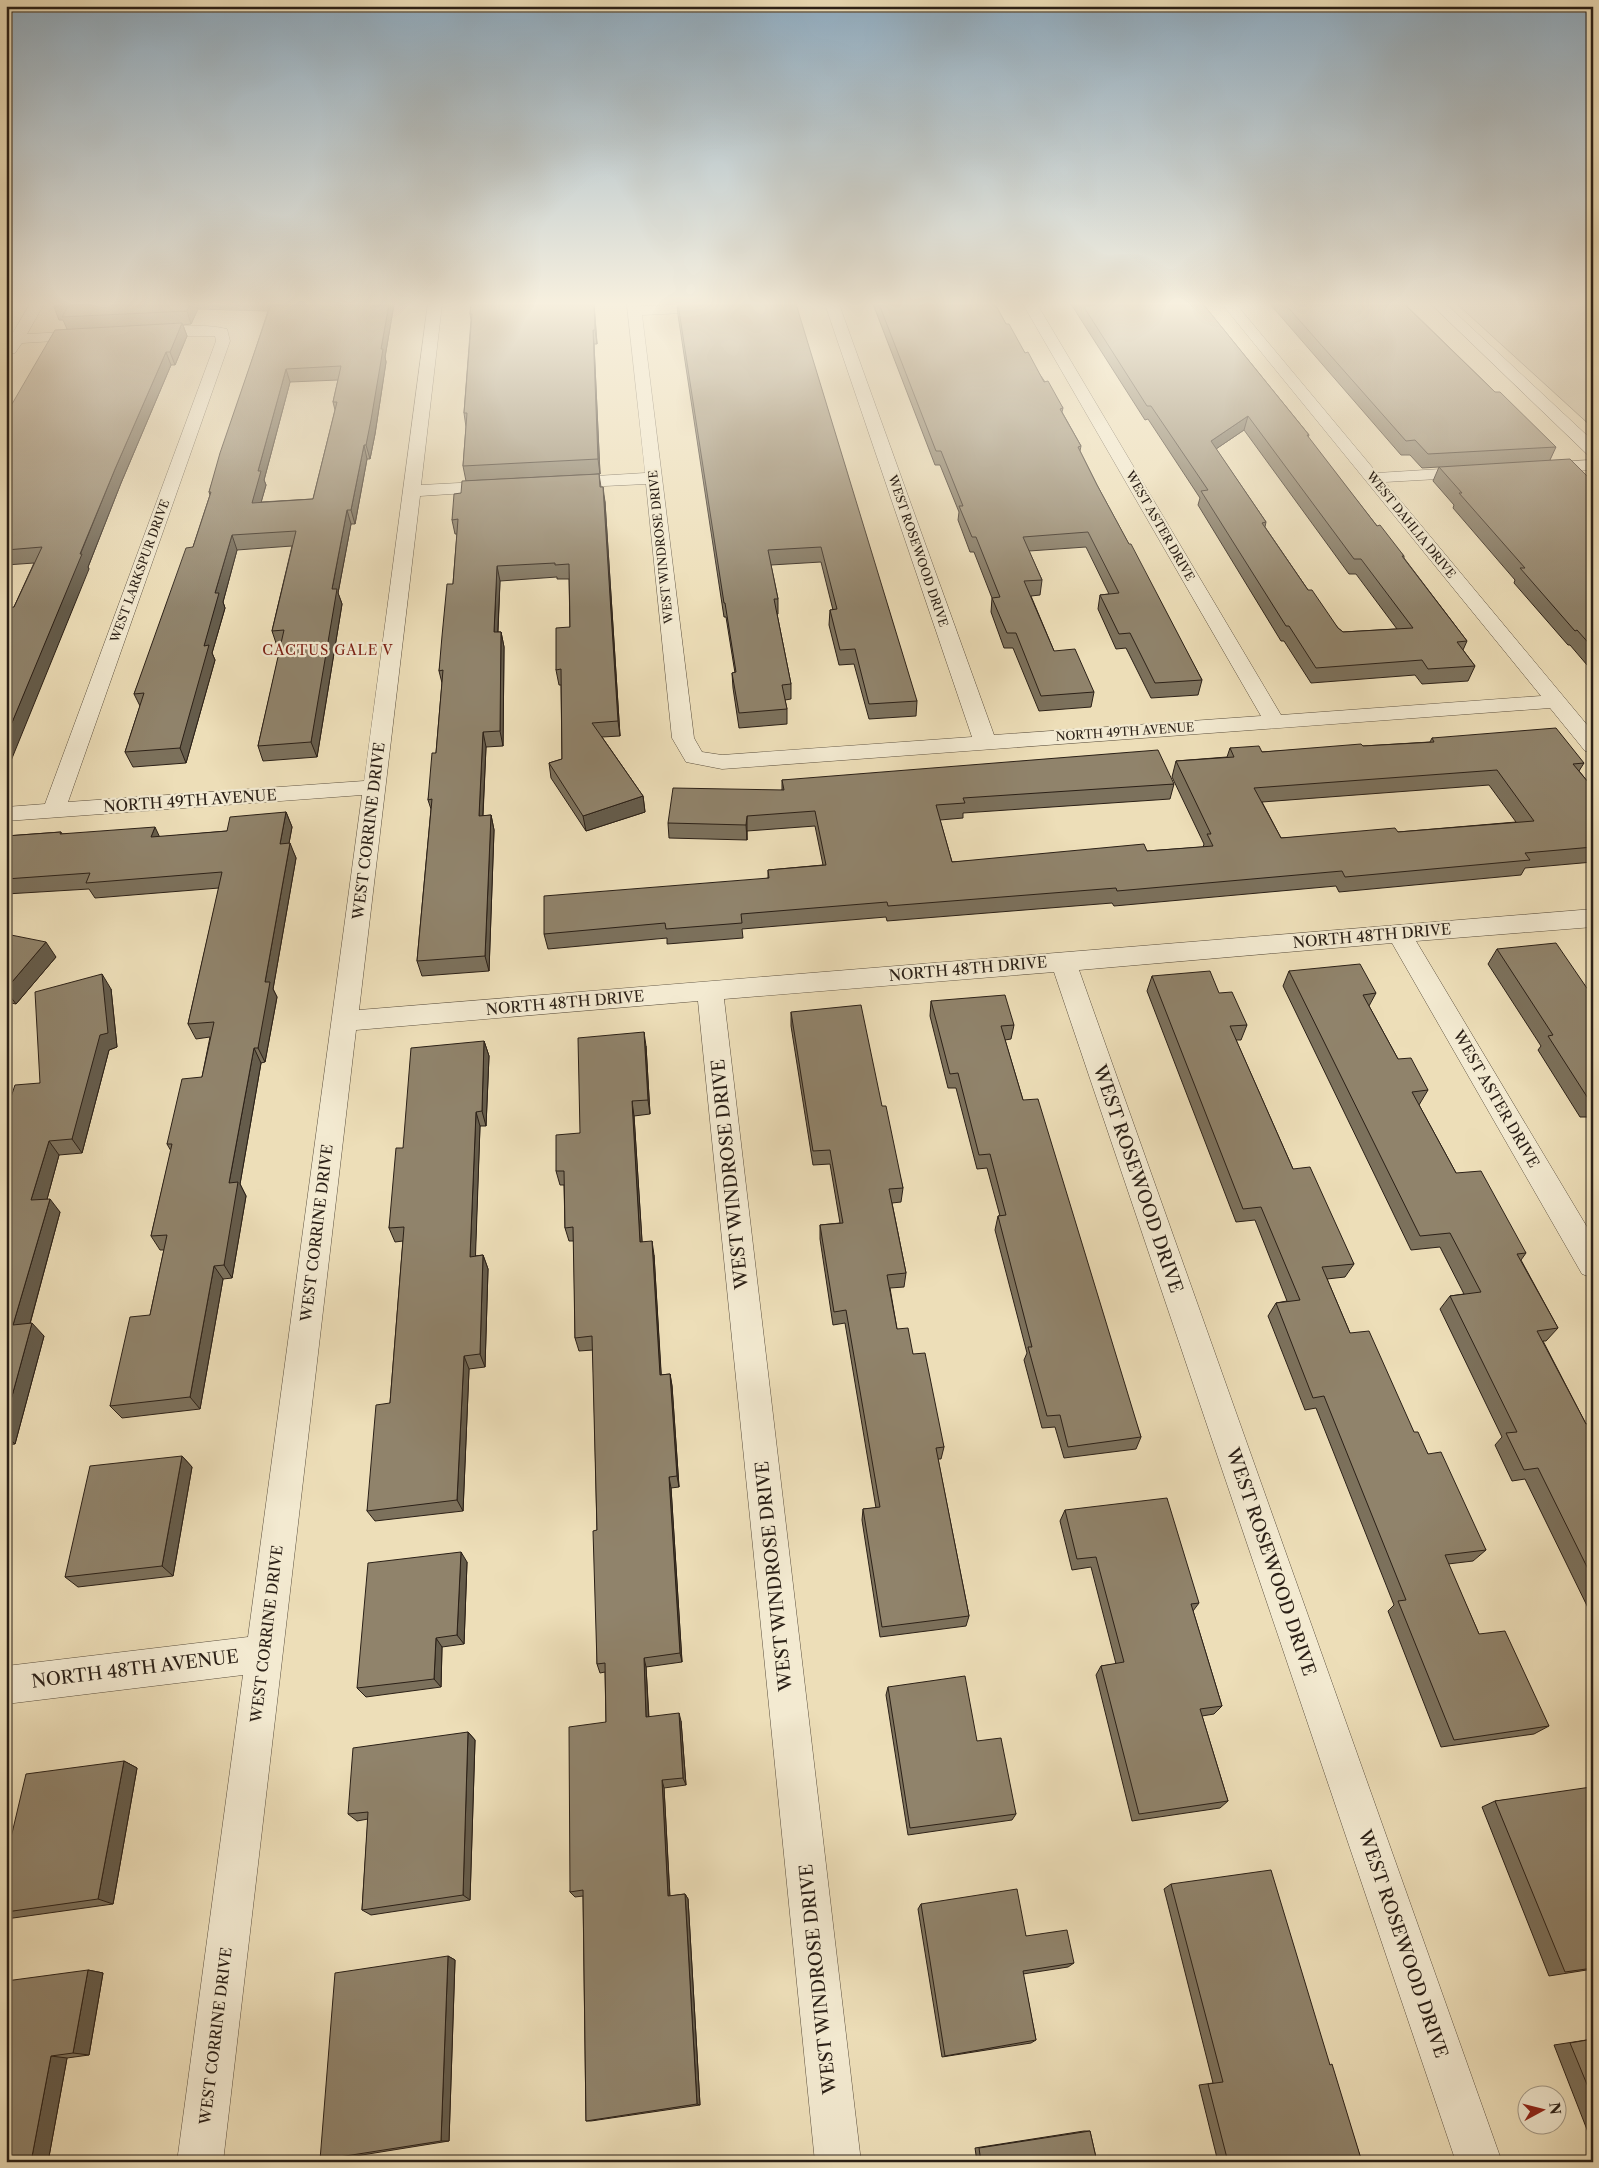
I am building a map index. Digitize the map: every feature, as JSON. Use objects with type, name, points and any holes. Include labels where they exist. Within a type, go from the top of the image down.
[{"type":"street","name":"WEST LARKSPUR DRIVE","points":[[54,810],[200,405]]},
{"type":"street","name":"WEST CORRINE DRIVE","points":[[200,2162],[422,405]]},
{"type":"street","name":"WEST WINDROSE DRIVE","points":[[645,405],[683,738],[694,757]]},
{"type":"street","name":"WEST ROSEWOOD DRIVE","points":[[867,405],[985,742]]},
{"type":"street","name":"WEST ASTER DRIVE","points":[[1089,405],[1275,722]]},
{"type":"street","name":"WEST DAHLIA DRIVE","points":[[1312,405],[1593,746]]},
{"type":"street","points":[[1545,405],[1593,450]]},
{"type":"street","points":[[1521,469],[1593,465]]},
{"type":"street","points":[[1372,478],[1491,471]]},
{"type":"street","points":[[547,484],[654,478]]},
{"type":"street","points":[[411,491],[518,485]]},
{"type":"street","name":"NORTH 49TH AVENUE","points":[[694,757],[722,762],[1557,702]]},
{"type":"street","name":"NORTH 49TH AVENUE","points":[[6,814],[375,788]]},
{"type":"street","name":"NORTH 48TH DRIVE","points":[[344,1021],[1593,918]]},
{"type":"street","name":"WEST ASTER DRIVE","points":[[1399,934],[1593,1265]]},
{"type":"street","name":"WEST ROSEWOOD DRIVE","points":[[1062,961],[1479,2162]]},
{"type":"street","name":"WEST WINDROSE DRIVE","points":[[710,991],[838,2162]]},
{"type":"street","name":"NORTH 48TH AVENUE","points":[[6,1685],[264,1654]]},
{"type":"shaded area","points":[[1568,405],[1593,405],[1593,428]]},
{"type":"building","points":[[8,405],[143,405],[6,737],[6,614],[9,608],[14,607],[42,547],[6,550],[6,409]]},
{"type":"building","points":[[236,405],[276,405],[258,471],[261,471],[252,503],[313,499],[336,405],[374,405],[351,510],[347,510],[332,589],[337,589],[311,742],[258,746],[284,630],[272,631],[296,531],[232,535],[215,593],[219,593],[204,646],[209,645],[180,748],[125,752],[144,693],[134,694],[186,548],[193,547],[211,492],[209,492]]},
{"type":"building","points":[[465,405],[596,405],[598,459],[463,466],[467,413],[464,413]]},
{"type":"building","points":[[694,405],[827,405],[917,701],[869,704],[855,649],[840,650],[830,610],[837,609],[821,547],[768,550],[778,599],[774,599],[791,684],[782,685],[787,709],[739,713],[732,673],[736,672]]},
{"type":"building","points":[[918,405],[1061,405],[1063,408],[1060,409],[1081,446],[1078,447],[1097,485],[1129,544],[1131,544],[1202,680],[1155,683],[1130,633],[1119,634],[1100,595],[1119,593],[1088,532],[1023,537],[1042,580],[1024,581],[1054,651],[1075,649],[1094,692],[1041,696],[1016,633],[1007,633],[992,598],[1000,597],[976,537],[972,537],[959,506],[963,506],[941,451],[936,451]]},
{"type":"building","points":[[1146,405],[1285,405],[1377,526],[1380,525],[1404,556],[1402,556],[1467,641],[1457,642],[1475,666],[1428,669],[1422,660],[1316,668],[1289,626],[1286,626],[1201,491],[1208,490],[1151,406]],"holes":[[[1248,416],[1354,559],[1361,559],[1413,628],[1343,632],[1338,628],[1312,590],[1308,590],[1262,523],[1266,522],[1211,441]]]},
{"type":"building","points":[[1374,405],[1513,405],[1556,447],[1428,454],[1415,440],[1406,441]]},
{"type":"building","points":[[1570,459],[1593,482],[1593,648],[1577,630],[1575,631],[1520,568],[1525,568],[1459,493],[1462,493],[1439,467]]},
{"type":"building","points":[[599,474],[600,487],[603,487],[618,721],[592,723],[643,796],[583,816],[549,763],[562,759],[561,669],[556,670],[556,628],[570,627],[569,564],[497,566],[494,632],[501,632],[500,731],[483,732],[479,816],[491,815],[485,956],[417,961],[432,799],[428,800],[432,753],[436,753],[443,670],[439,671],[442,636],[447,584],[453,584],[458,519],[452,520],[454,494],[461,493],[462,481]]},
{"type":"building","points":[[1556,728],[1584,763],[1573,764],[1593,788],[1593,847],[1525,853],[1530,860],[1345,877],[1342,871],[1117,891],[1116,888],[888,906],[887,902],[741,914],[742,923],[666,929],[665,923],[544,934],[544,896],[769,878],[768,870],[826,865],[815,811],[747,816],[746,825],[668,823],[673,788],[784,790],[782,780],[1158,750],[1174,784],[963,798],[965,803],[936,805],[952,862],[1144,844],[1147,851],[1213,846],[1207,834],[1211,834],[1176,761],[1234,757],[1230,748],[1259,746],[1262,752],[1361,744],[1363,746],[1434,742],[1432,738]],"holes":[[[1497,770],[1534,821],[1398,832],[1395,828],[1281,838],[1254,788]]]},
{"type":"building","points":[[286,812],[280,844],[290,843],[265,982],[270,982],[258,1048],[254,1048],[229,1183],[238,1182],[224,1265],[214,1266],[190,1397],[110,1406],[130,1317],[150,1315],[167,1235],[151,1236],[172,1144],[167,1144],[182,1079],[202,1077],[214,1022],[188,1024],[222,872],[86,883],[90,873],[6,879],[6,836],[155,827],[151,837],[227,831],[230,817]]},
{"type":"building","points":[[6,934],[46,942],[6,989]]},
{"type":"building","points":[[1556,943],[1593,997],[1593,1103],[1591,1103],[1548,1036],[1553,1035],[1497,949]]},
{"type":"building","points":[[1360,964],[1376,993],[1363,995],[1398,1059],[1411,1058],[1428,1090],[1412,1092],[1456,1173],[1481,1171],[1526,1253],[1517,1254],[1558,1328],[1537,1331],[1586,1424],[1593,1423],[1593,1579],[1538,1468],[1524,1470],[1506,1433],[1517,1432],[1450,1296],[1481,1292],[1450,1233],[1420,1236],[1289,971]]},
{"type":"building","points":[[1210,971],[1219,993],[1232,992],[1247,1025],[1230,1026],[1293,1169],[1310,1167],[1354,1264],[1322,1267],[1350,1333],[1369,1331],[1414,1432],[1418,1432],[1428,1454],[1441,1452],[1486,1550],[1445,1555],[1479,1634],[1505,1631],[1549,1726],[1454,1740],[1398,1601],[1406,1600],[1324,1396],[1313,1398],[1276,1303],[1300,1300],[1261,1207],[1243,1209],[1152,976]]},
{"type":"building","points":[[102,974],[108,1033],[100,1035],[72,1139],[49,1141],[31,1200],[50,1199],[13,1325],[32,1323],[6,1418],[6,1112],[15,1085],[40,1083],[35,992]]},
{"type":"building","points":[[1005,995],[1014,1025],[1001,1026],[1023,1100],[1038,1099],[1141,1437],[1068,1447],[1060,1415],[1047,1416],[1028,1347],[1032,1347],[998,1216],[1006,1215],[990,1154],[979,1155],[958,1073],[950,1074],[931,1001]]},
{"type":"building","points":[[861,1005],[882,1106],[886,1106],[903,1188],[889,1189],[906,1273],[887,1275],[897,1329],[908,1328],[913,1354],[925,1353],[944,1447],[936,1448],[969,1616],[882,1627],[863,1509],[880,1507],[846,1310],[834,1312],[820,1225],[843,1223],[830,1150],[813,1151],[791,1012]]},
{"type":"building","points":[[644,1032],[648,1100],[632,1101],[640,1242],[652,1241],[660,1375],[670,1374],[677,1476],[669,1477],[680,1653],[644,1658],[646,1717],[679,1713],[683,1778],[662,1780],[668,1896],[685,1894],[697,2104],[586,2121],[583,1890],[570,1892],[569,1727],[606,1722],[605,1663],[597,1664],[593,1531],[597,1530],[592,1336],[575,1338],[573,1227],[565,1228],[564,1171],[556,1171],[556,1135],[580,1133],[578,1038]]},
{"type":"building","points":[[484,1041],[482,1111],[476,1112],[470,1257],[483,1255],[480,1354],[464,1356],[457,1500],[367,1511],[376,1405],[390,1403],[404,1227],[389,1228],[396,1148],[403,1148],[411,1048]]},
{"type":"building","points":[[182,1456],[162,1566],[65,1577],[90,1466]]},
{"type":"building","points":[[1167,1498],[1199,1603],[1191,1604],[1222,1706],[1200,1709],[1228,1801],[1139,1814],[1101,1666],[1124,1662],[1096,1557],[1077,1559],[1065,1510]]},
{"type":"building","points":[[461,1552],[457,1635],[436,1638],[434,1679],[357,1688],[368,1563]]},
{"type":"building","points":[[965,1676],[977,1741],[1001,1738],[1016,1814],[910,1828],[888,1687]]},
{"type":"building","points":[[468,1732],[463,1895],[362,1910],[368,1812],[348,1814],[353,1748]]},
{"type":"building","points":[[124,1761],[98,1899],[6,1912],[6,1847],[9,1846],[26,1774]]},
{"type":"building","points":[[1591,1787],[1593,1791],[1593,1968],[1565,1972],[1495,1801]]},
{"type":"building","points":[[1271,1870],[1330,2065],[1332,2064],[1362,2162],[1228,2162],[1208,2084],[1223,2082],[1171,1884]]},
{"type":"building","points":[[1017,1889],[1026,1936],[1067,1930],[1074,1963],[1023,1971],[1036,2040],[945,2056],[921,1904]]},
{"type":"building","points":[[448,1956],[441,2141],[320,2160],[335,1973]]},
{"type":"building","points":[[88,1970],[73,2053],[51,2056],[31,2162],[6,2162],[6,1981]]},
{"type":"building","points":[[1593,2039],[1593,2099],[1570,2043]]},
{"type":"building","points":[[1090,2131],[1097,2162],[981,2162],[979,2148]]},
{"type":"district","name":"CACTUS GALE V","points":[[328,650]]}]
